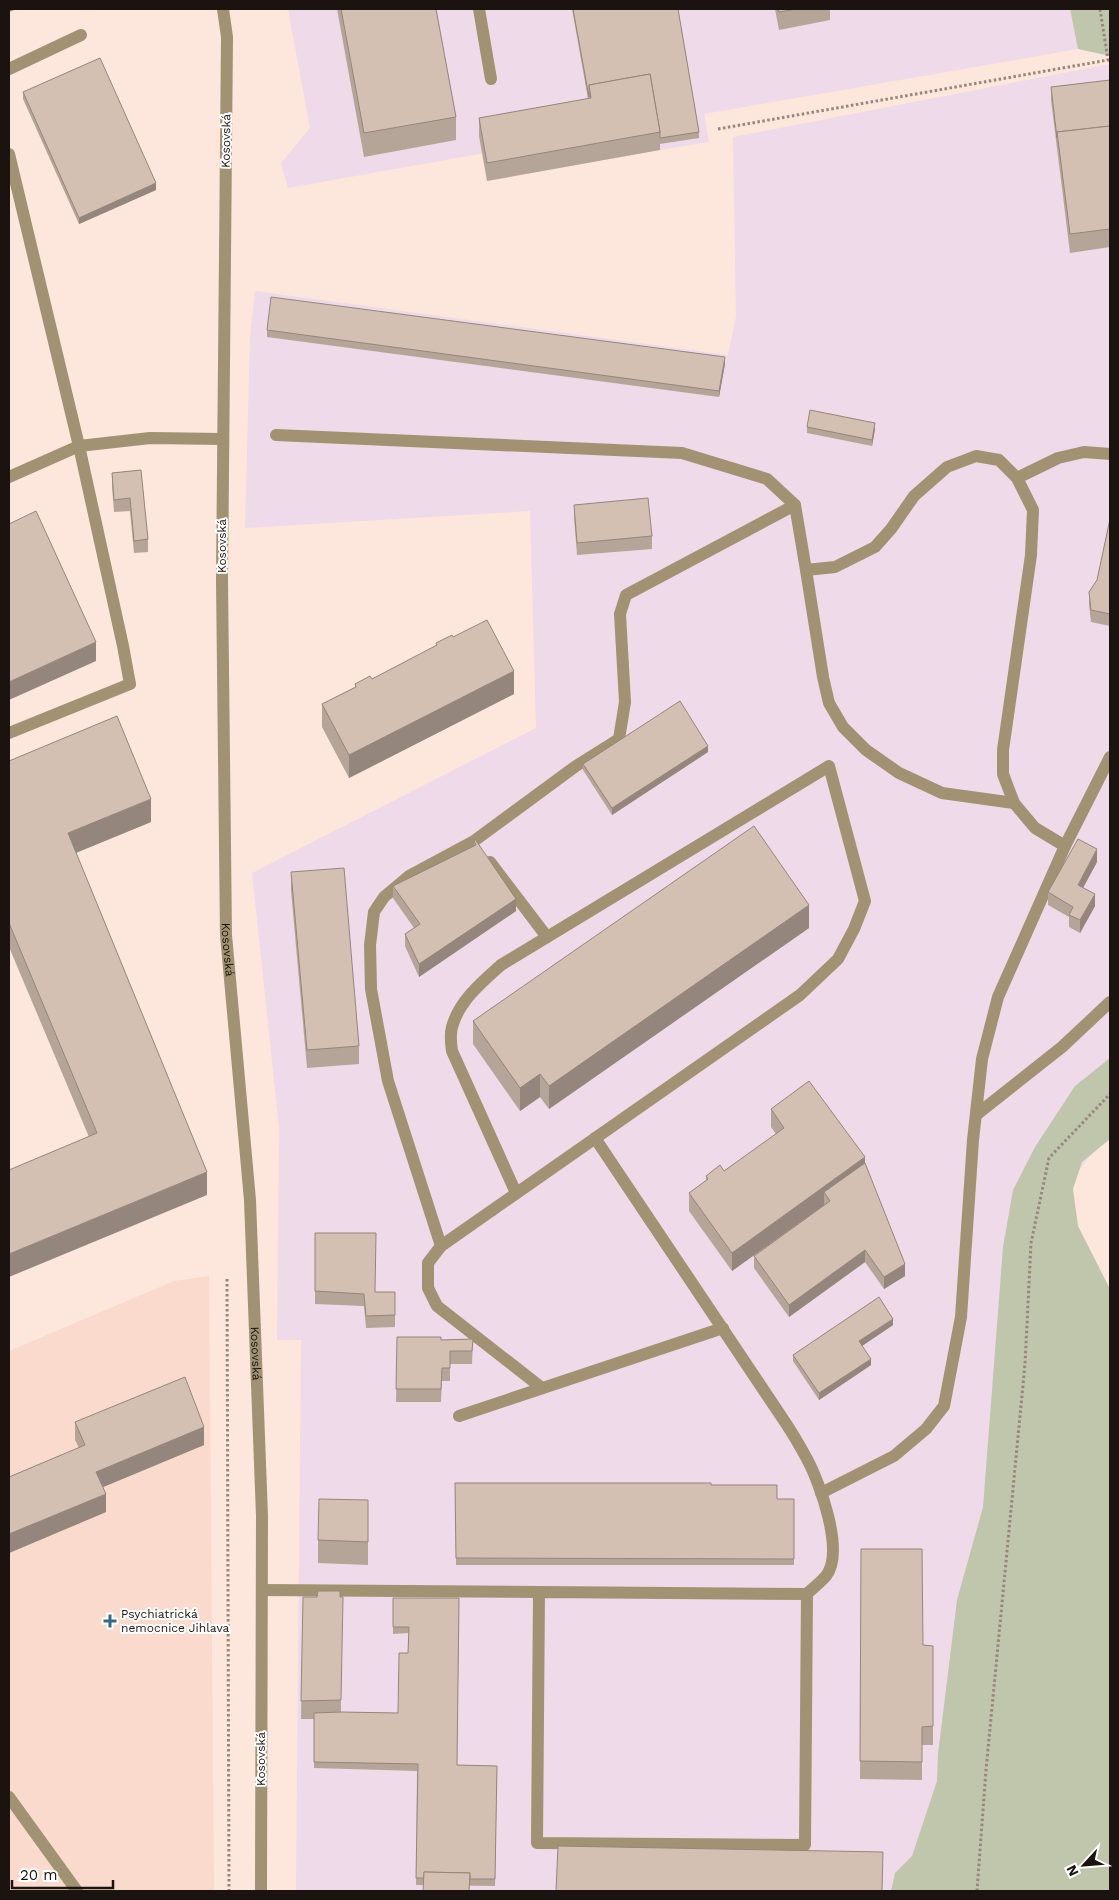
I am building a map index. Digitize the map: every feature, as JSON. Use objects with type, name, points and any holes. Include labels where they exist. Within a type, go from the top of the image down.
[{"type":"street","name":"Kosovská","points":[[223,9],[227,37],[222,580],[226,935],[250,1200],[262,1516],[261,1891]]},
{"type":"street","points":[[479,9],[491,79]]},
{"type":"street","points":[[9,68],[81,34]]},
{"type":"street","points":[[9,154],[79,446],[124,646],[130,684],[9,733]]},
{"type":"street","points":[[276,435],[682,453],[767,479],[795,505],[823,677],[829,703],[843,727],[866,750],[899,773],[942,793],[1014,803]]},
{"type":"street","points":[[9,477],[79,446],[150,438],[223,439]]},
{"type":"street","points":[[1017,478],[1058,458],[1084,452],[1110,454]]},
{"type":"street","points":[[806,570],[835,568],[875,547],[891,529],[914,496],[947,467],[976,456],[999,460],[1017,478],[1033,510],[1032,554],[1003,750],[1003,774],[1014,803],[1035,828],[1064,846]]},
{"type":"street","points":[[441,1246],[388,1081],[371,989],[370,945],[374,912],[384,897],[409,876],[474,841],[576,766],[619,738],[625,702],[620,614],[626,595],[795,505]]},
{"type":"street","points":[[821,1493],[894,1456],[926,1429],[944,1406],[961,1317],[976,1114],[982,1059],[998,997],[1064,846],[1110,757]]},
{"type":"street","points":[[516,1193],[452,1051],[451,1028],[459,1011],[474,989],[501,965],[829,766],[865,901],[854,929],[838,959],[800,994],[441,1246],[428,1263],[428,1288],[437,1306],[542,1388]]},
{"type":"street","points":[[474,841],[548,937]]},
{"type":"street","points":[[976,1114],[1062,1047],[1110,1002]]},
{"type":"street","points":[[262,1590],[807,1594],[827,1575],[833,1557],[831,1528],[821,1493],[808,1460],[786,1422],[595,1138]]},
{"type":"street","points":[[459,1416],[723,1328]]},
{"type":"street","points":[[539,1592],[537,1843],[806,1844],[807,1594]]},
{"type":"street","points":[[9,1797],[77,1891]]},
{"type":"path","points":[[718,129],[1108,60],[1100,9]]},
{"type":"path","points":[[976,1891],[1025,1364],[1031,1243],[1049,1158],[1110,1094]]},
{"type":"path","points":[[227,1278],[229,1891]]},
{"type":"shaded area","points":[[288,9],[1070,9],[1078,49],[704,114],[709,142],[490,180],[485,153],[288,188],[281,163],[310,128]]},
{"type":"shaded area","points":[[1110,64],[1110,1130],[1058,1198],[970,1891],[296,1891],[301,1340],[277,1340],[279,1127],[252,873],[536,728],[530,511],[245,528],[250,338],[255,291],[728,355],[736,317],[733,137]]},
{"type":"shaded area","name":"Psychiatrická nemocnice Jihlava","points":[[209,1276],[214,1891],[9,1891],[9,1351],[174,1281]]},
{"type":"green space","points":[[1070,9],[1110,9],[1110,56],[1078,49]]},
{"type":"green space","points":[[1110,1058],[1110,1139],[1082,1162],[1073,1189],[1078,1226],[1110,1289],[1110,1891],[891,1891],[895,1873],[912,1856],[937,1781],[938,1754],[957,1600],[983,1507],[1003,1247],[1013,1190],[1035,1147],[1075,1086]]},
{"type":"building","points":[[341,9],[436,9],[456,117],[364,133]]},
{"type":"building","points":[[573,9],[678,9],[699,132],[660,138],[650,74],[589,85],[589,97]]},
{"type":"building","points":[[778,9],[797,9],[779,12]]},
{"type":"building","points":[[100,58],[156,183],[79,218],[23,92]]},
{"type":"building","points":[[650,74],[660,132],[487,163],[479,118],[591,98],[589,85]]},
{"type":"building","points":[[1110,80],[1110,126],[1057,132],[1057,138],[1051,87]]},
{"type":"building","points":[[1110,126],[1110,229],[1070,234],[1057,132]]},
{"type":"building","points":[[271,297],[725,357],[719,391],[267,330]]},
{"type":"building","points":[[810,410],[875,423],[872,440],[807,427]]},
{"type":"building","points":[[141,470],[148,539],[134,541],[130,498],[114,500],[112,473]]},
{"type":"building","points":[[648,498],[652,536],[577,543],[574,505]]},
{"type":"building","points":[[36,511],[96,642],[9,682],[9,524]]},
{"type":"building","points":[[1110,519],[1110,614],[1091,610],[1089,592],[1097,580]]},
{"type":"building","points":[[487,620],[514,671],[349,755],[322,704],[356,687],[355,684],[370,676],[372,679],[437,645],[436,643],[452,635],[453,637]]},
{"type":"building","points":[[680,701],[708,746],[612,808],[583,764]]},
{"type":"building","points":[[117,716],[151,799],[68,833],[207,1172],[9,1254],[9,1170],[97,1133],[9,923],[9,761]]},
{"type":"building","points":[[754,826],[809,905],[549,1086],[540,1074],[520,1088],[473,1021]]},
{"type":"building","points":[[475,839],[516,899],[419,964],[405,934],[420,924],[393,886],[476,845]]},
{"type":"building","points":[[1078,839],[1097,849],[1078,885],[1095,894],[1080,920],[1069,915],[1073,907],[1048,892]]},
{"type":"building","points":[[344,868],[359,1046],[307,1050],[291,872]]},
{"type":"building","points":[[809,1081],[865,1157],[732,1253],[689,1193],[708,1179],[706,1176],[720,1165],[724,1171],[784,1128],[771,1109]]},
{"type":"building","points":[[865,1163],[905,1264],[884,1277],[865,1250],[789,1305],[754,1256],[830,1201],[824,1192]]},
{"type":"building","points":[[315,1233],[376,1233],[375,1292],[395,1292],[395,1315],[366,1316],[364,1294],[315,1291]]},
{"type":"building","points":[[879,1297],[893,1319],[859,1341],[871,1359],[819,1393],[793,1355]]},
{"type":"building","points":[[397,1337],[441,1337],[441,1340],[473,1339],[472,1351],[450,1351],[450,1368],[442,1368],[441,1389],[396,1389]]},
{"type":"building","points":[[185,1377],[204,1427],[96,1472],[106,1494],[9,1534],[9,1477],[85,1445],[75,1422]]},
{"type":"building","points":[[455,1483],[711,1483],[711,1485],[777,1485],[777,1499],[794,1499],[794,1559],[456,1558]]},
{"type":"building","points":[[319,1499],[368,1500],[368,1542],[318,1540]]},
{"type":"building","points":[[861,1549],[922,1549],[923,1645],[933,1646],[933,1726],[922,1727],[922,1762],[860,1761]]},
{"type":"building","points":[[318,1591],[340,1591],[340,1597],[343,1597],[341,1700],[301,1701],[303,1597],[317,1597]]},
{"type":"building","points":[[393,1598],[459,1598],[457,1765],[497,1766],[495,1879],[470,1879],[470,1873],[424,1872],[424,1878],[416,1878],[418,1764],[314,1762],[314,1713],[398,1713],[399,1653],[408,1653],[409,1627],[393,1627]]},
{"type":"building","points":[[558,1846],[883,1852],[882,1891],[556,1891]]},
{"type":"building","points":[[424,1872],[470,1873],[469,1891],[423,1891]]},
{"type":"place","name":"Psychiatrická nemocnice Jihlava","points":[[110,1621]]}]
